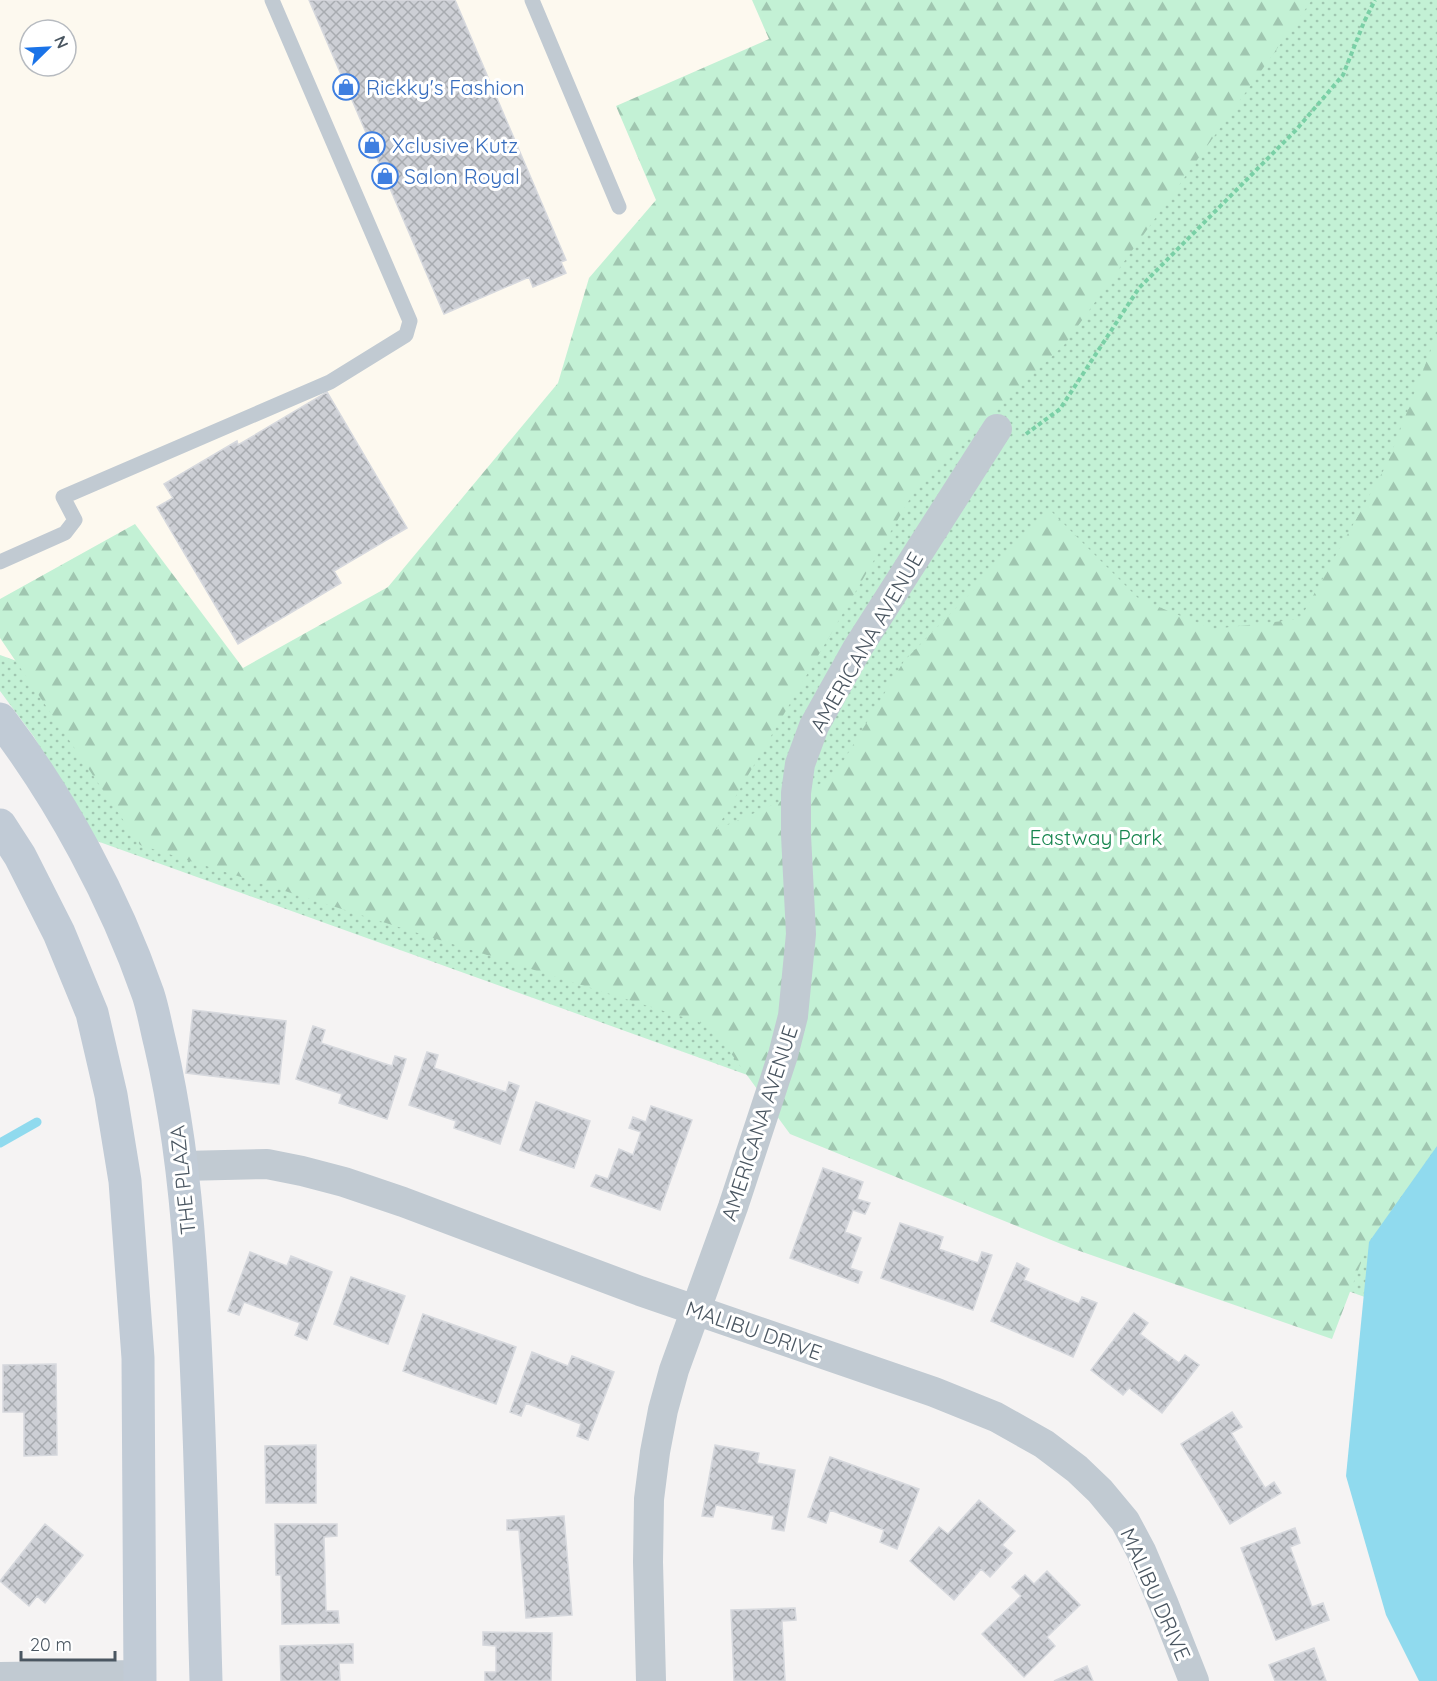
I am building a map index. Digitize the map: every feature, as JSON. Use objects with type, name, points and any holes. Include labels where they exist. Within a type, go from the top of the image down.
[{"type":"main road","name":"THE PLAZA","points":[[0,719],[22,748],[71,827],[113,908],[148,995],[169,1083],[183,1166],[197,1356],[206,1681]]},
{"type":"main road","points":[[0,825],[20,856],[59,933],[92,1013],[111,1095],[125,1181],[138,1358],[140,1678]]},
{"type":"street","name":"AMERICANA AVENUE","points":[[651,1681],[648,1552],[655,1452],[674,1370],[783,1055],[793,1016],[801,934],[796,835],[796,793],[800,764],[814,726],[857,649],[997,429]]},
{"type":"street","name":"MALIBU DRIVE","points":[[183,1166],[267,1164],[344,1182],[696,1310],[934,1392],[996,1417],[1044,1444],[1077,1469],[1100,1491],[1125,1521],[1164,1605],[1194,1681]]},
{"type":"street","points":[[0,1677],[140,1678]]},
{"type":"lane","points":[[0,562],[64,533],[75,520],[63,497],[330,382],[406,335],[410,321],[272,0]]},
{"type":"lane","points":[[532,0],[619,207]]},
{"type":"path","points":[[997,429],[1023,436],[1060,410],[1139,288],[1296,130],[1343,75],[1375,0]]},
{"type":"shaded area","points":[[0,0],[1223,0],[658,892],[0,655]]},
{"type":"green space","points":[[752,0],[1312,0],[1065,344],[921,480],[716,830],[833,778],[904,661],[1051,511],[1139,599],[1213,629],[1300,619],[1387,464],[1437,334],[1437,1146],[1369,1242],[1332,1339],[1071,1248],[790,1134],[711,1026],[140,845],[0,638],[0,599],[135,524],[243,668],[388,587],[558,383],[589,278],[656,200],[616,106],[769,39]]},
{"type":"green space","name":"Eastway Park","points":[[1223,0],[1437,0],[1437,1323],[94,840],[34,737],[0,691],[0,655],[658,892]]},
{"type":"water","points":[[1437,1146],[1437,1681],[1419,1681],[1386,1615],[1346,1476],[1369,1242]]},
{"type":"building","points":[[309,0],[455,0],[566,260],[561,262],[566,273],[533,287],[529,277],[444,314]]},
{"type":"building","points":[[327,392],[407,528],[334,571],[341,583],[238,644],[157,507],[173,498],[164,484],[237,441],[238,445]]},
{"type":"building","points":[[193,1010],[286,1021],[279,1084],[186,1073]]},
{"type":"building","points":[[313,1026],[325,1030],[321,1043],[392,1066],[395,1056],[406,1059],[387,1119],[339,1103],[342,1094],[296,1079]]},
{"type":"building","points":[[427,1052],[438,1055],[434,1068],[506,1092],[509,1082],[519,1086],[500,1144],[454,1128],[456,1121],[409,1105]]},
{"type":"building","points":[[536,1102],[590,1121],[574,1168],[520,1150]]},
{"type":"building","points":[[651,1106],[692,1120],[660,1210],[591,1186],[596,1175],[608,1179],[619,1149],[633,1155],[641,1132],[629,1128],[633,1117],[646,1122]]},
{"type":"building","points":[[823,1168],[863,1182],[857,1199],[870,1203],[865,1214],[853,1210],[845,1232],[861,1238],[850,1268],[862,1272],[858,1283],[790,1258]]},
{"type":"building","points":[[900,1223],[943,1237],[939,1249],[978,1263],[982,1252],[992,1255],[973,1310],[881,1278]]},
{"type":"building","points":[[250,1252],[287,1266],[291,1256],[332,1272],[307,1340],[295,1335],[300,1323],[244,1302],[239,1315],[228,1311]]},
{"type":"building","points":[[1017,1263],[1029,1269],[1024,1280],[1079,1304],[1082,1297],[1097,1303],[1073,1357],[991,1321]]},
{"type":"building","points":[[351,1277],[405,1296],[388,1344],[334,1324]]},
{"type":"building","points":[[1134,1313],[1148,1323],[1140,1334],[1179,1363],[1185,1355],[1199,1365],[1162,1413],[1129,1388],[1123,1395],[1091,1370]]},
{"type":"building","points":[[423,1314],[516,1347],[496,1404],[403,1371]]},
{"type":"building","points":[[532,1352],[568,1366],[572,1356],[614,1372],[588,1440],[577,1436],[581,1424],[526,1403],[521,1416],[510,1412]]},
{"type":"building","points":[[56,1364],[57,1455],[24,1456],[24,1412],[3,1412],[3,1365]]},
{"type":"building","points":[[1232,1412],[1242,1427],[1231,1433],[1265,1488],[1274,1482],[1281,1493],[1230,1524],[1181,1444]]},
{"type":"building","points":[[316,1445],[316,1503],[266,1503],[265,1446]]},
{"type":"building","points":[[715,1445],[759,1453],[757,1463],[795,1470],[784,1531],[772,1529],[774,1516],[716,1505],[713,1517],[702,1516]]},
{"type":"building","points":[[830,1457],[919,1489],[897,1549],[880,1542],[884,1530],[830,1510],[826,1523],[808,1517]]},
{"type":"building","points":[[979,1500],[1015,1531],[1002,1545],[1012,1553],[990,1577],[981,1569],[954,1600],[910,1561],[939,1527],[948,1534]]},
{"type":"building","points":[[564,1516],[572,1615],[526,1618],[519,1530],[507,1530],[507,1520]]},
{"type":"building","points":[[45,1524],[83,1555],[45,1603],[37,1596],[29,1606],[0,1581]]},
{"type":"building","points":[[275,1524],[337,1524],[337,1536],[324,1537],[326,1611],[338,1611],[339,1623],[282,1624],[281,1575],[276,1575]]},
{"type":"building","points":[[1295,1528],[1300,1543],[1290,1547],[1312,1607],[1323,1603],[1329,1620],[1276,1640],[1241,1548]]},
{"type":"building","points":[[1047,1571],[1080,1605],[1047,1637],[1055,1646],[1024,1677],[982,1634],[1021,1596],[1012,1587],[1025,1575],[1034,1584]]},
{"type":"building","points":[[795,1608],[796,1620],[782,1621],[785,1681],[734,1681],[731,1610]]},
{"type":"building","points":[[483,1632],[552,1633],[551,1681],[485,1681],[485,1672],[496,1672],[496,1646],[483,1645]]},
{"type":"building","points":[[353,1644],[353,1663],[339,1663],[340,1681],[281,1681],[280,1646]]},
{"type":"building","points":[[1314,1648],[1326,1681],[1275,1681],[1269,1665]]},
{"type":"building","points":[[1087,1666],[1093,1681],[1054,1681]]},
{"type":"waterway","points":[[0,1143],[37,1122]]},
{"type":"place","name":"Rickky's Fashion","points":[[346,87]]},
{"type":"place","name":"Xclusive Kutz","points":[[372,145]]},
{"type":"place","name":"Salon Royal","points":[[385,176]]}]
